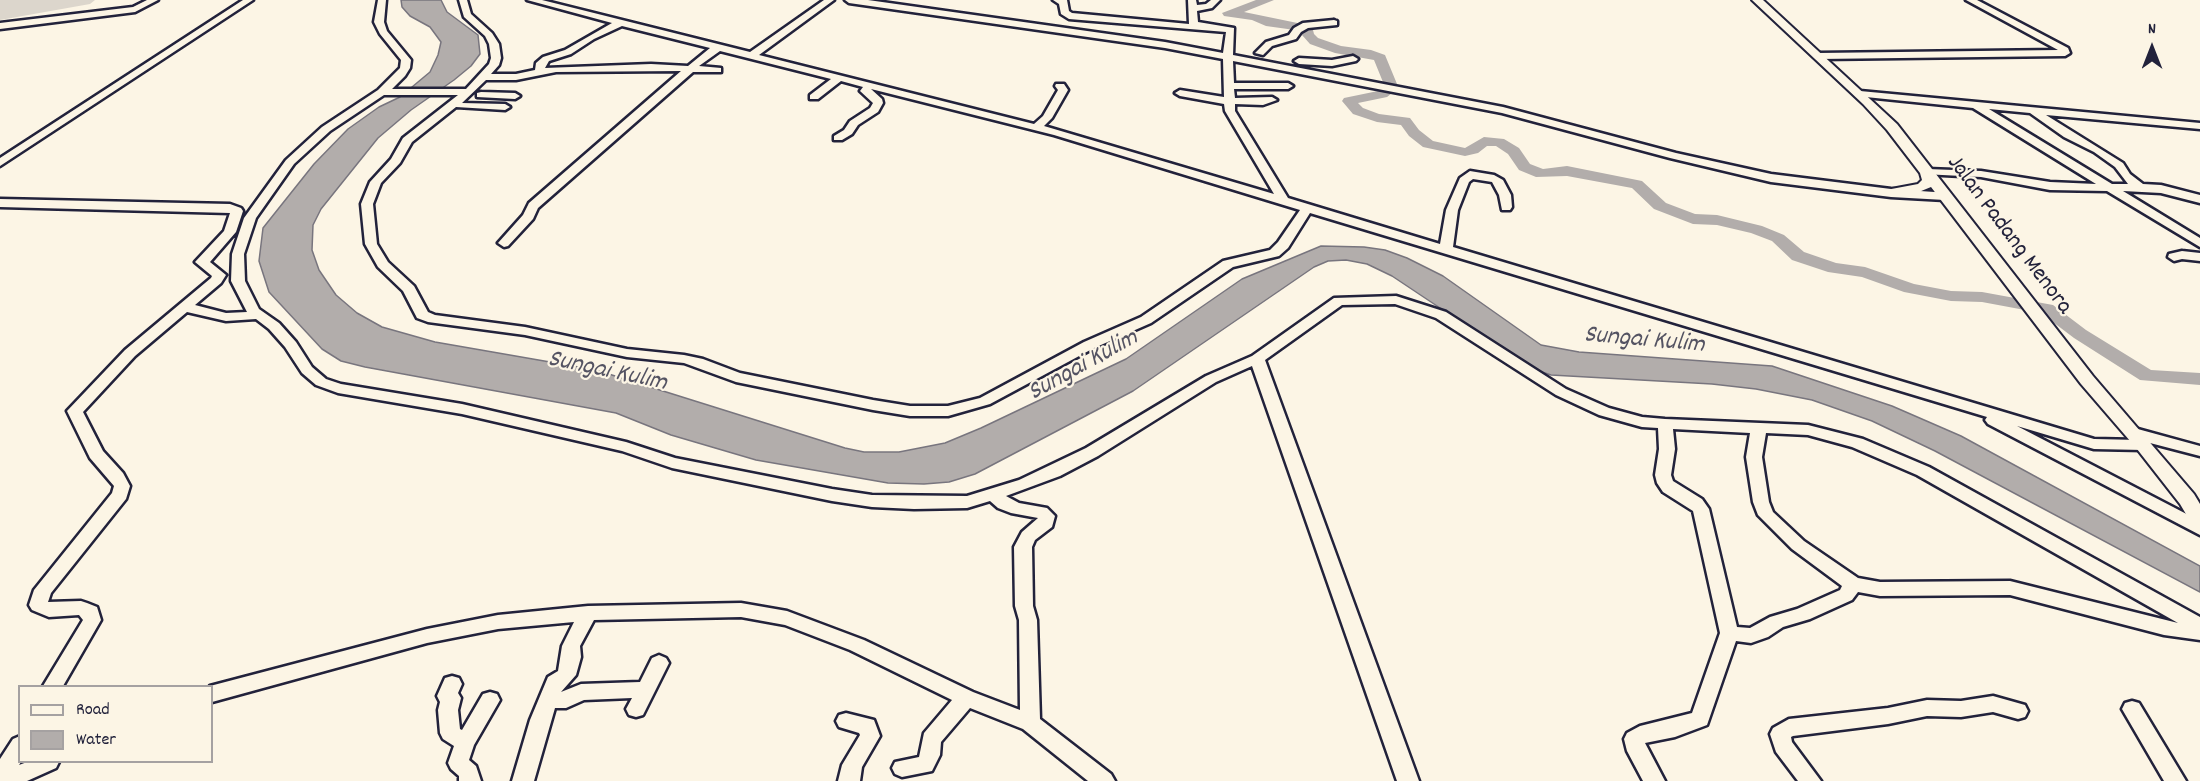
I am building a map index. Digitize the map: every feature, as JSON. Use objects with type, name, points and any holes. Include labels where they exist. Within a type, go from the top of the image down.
[{"type":"main road","name":"Jalan Padang Menora","points":[[1757,0],[1860,93],[1892,127],[2087,380],[2139,439],[2187,499],[2200,521]]},
{"type":"main road","points":[[1891,193],[1910,192],[1923,187],[1929,181],[1927,172]]},
{"type":"street","points":[[0,26],[135,9],[154,0]]},
{"type":"street","points":[[0,163],[249,0]]},
{"type":"street","points":[[382,0],[379,22],[383,32],[406,60],[405,68],[387,93],[326,129],[290,162],[274,181],[250,218],[238,254],[238,272],[242,293],[253,311],[274,326],[291,345],[307,370],[321,382],[339,388],[462,409],[626,447],[672,463],[832,495],[872,501],[940,504],[967,502],[994,495],[1054,472],[1211,379],[1257,359],[1339,301],[1396,300],[1441,315],[1581,403],[1604,412],[1642,422],[1808,430],[1847,441],[1923,471],[2200,626]]},
{"type":"street","points":[[463,0],[467,15],[489,35],[494,44],[496,58],[476,89],[407,140],[396,161],[376,182],[367,204],[371,244],[383,264],[410,289],[422,315],[433,319],[525,331],[619,352],[698,362],[727,374],[772,385],[910,411],[948,411],[985,401],[1089,345],[1146,320],[1228,264],[1266,255],[1280,248],[1307,208]]},
{"type":"street","points":[[531,0],[1036,127],[2094,444],[2139,439],[2200,451]]},
{"type":"street","points":[[753,56],[830,0]]},
{"type":"street","points":[[849,0],[1229,51],[1260,53],[1314,63],[1353,59]]},
{"type":"street","points":[[1058,0],[1064,2],[1064,12],[1070,16],[1231,30]]},
{"type":"street","points":[[1216,0],[1209,6],[1192,4],[1194,24],[1231,30]]},
{"type":"street","points":[[1819,56],[2065,53],[2065,50],[1970,0]]},
{"type":"street","points":[[540,72],[541,63],[546,59],[568,52],[591,37],[622,22]]},
{"type":"street","points":[[1260,53],[1272,43],[1293,37],[1300,28],[1334,23]]},
{"type":"street","points":[[1231,30],[1228,100],[1230,111],[1284,201]]},
{"type":"street","points":[[504,243],[529,216],[533,207],[692,67],[719,47]]},
{"type":"street","points":[[1229,51],[1503,110],[1674,156],[1771,178],[1891,193],[1945,196]]},
{"type":"street","points":[[476,89],[516,77],[566,69],[692,67],[717,70]]},
{"type":"street","points":[[814,97],[840,77]]},
{"type":"street","points":[[838,138],[848,132],[862,117],[874,110],[878,104],[877,99],[865,91],[869,85]]},
{"type":"street","points":[[1036,127],[1047,118],[1063,90],[1060,86]]},
{"type":"street","points":[[1229,86],[1288,86]]},
{"type":"street","points":[[387,93],[476,89],[515,96]]},
{"type":"street","points":[[1180,93],[1228,100],[1263,102],[1272,100]]},
{"type":"street","points":[[1860,93],[2200,126]]},
{"type":"street","points":[[1973,104],[2200,243]]},
{"type":"street","points":[[456,106],[505,107]]},
{"type":"street","points":[[2032,110],[2068,135],[2112,160],[2140,187]]},
{"type":"street","points":[[1927,172],[1981,174],[2050,186],[2161,189],[2200,199]]},
{"type":"street","points":[[1446,249],[1452,210],[1464,180],[1470,175],[1497,180],[1505,195],[1506,207]]},
{"type":"street","points":[[1891,193],[1940,205],[1960,216]]},
{"type":"street","points":[[0,203],[235,209],[237,211],[230,232],[202,262],[219,274],[190,307]]},
{"type":"street","points":[[2174,257],[2182,255],[2200,257]]},
{"type":"street","points":[[54,685],[92,621],[90,612],[81,608],[49,610],[38,605],[43,590],[120,495],[122,486],[96,454],[75,411],[118,365],[238,272]]},
{"type":"street","points":[[190,307],[226,317],[258,315]]},
{"type":"street","points":[[1257,359],[1408,781]]},
{"type":"street","points":[[1967,405],[2200,529]]},
{"type":"street","points":[[1654,781],[1637,751],[1634,739],[1640,735],[1676,728],[1700,719],[1729,633],[1701,509],[1696,503],[1669,488],[1665,483],[1663,475],[1667,449],[1665,424]]},
{"type":"street","points":[[1759,427],[1754,457],[1761,502],[1766,515],[1798,545],[1853,584],[1880,589],[2010,588],[2164,628],[2200,633]]},
{"type":"street","points":[[994,495],[1010,506],[1041,512],[1047,516],[1046,524],[1028,536],[1023,548],[1024,606],[1028,620],[1030,723]]},
{"type":"street","points":[[1729,633],[1751,636],[1777,622],[1803,614],[1846,595],[1853,584]]},
{"type":"street","points":[[213,694],[427,636],[498,622],[588,614],[741,610],[787,618],[857,645],[966,698],[1030,723],[1104,781]]},
{"type":"street","points":[[523,781],[540,720],[555,684],[566,675],[571,657],[571,646],[588,614]]},
{"type":"street","points":[[636,709],[659,663]]},
{"type":"street","points":[[452,684],[447,696],[451,698],[448,710],[450,733],[465,743]]},
{"type":"street","points":[[549,699],[566,700],[581,692],[602,690],[644,690]]},
{"type":"street","points":[[902,768],[925,765],[930,754],[931,739],[966,698]]},
{"type":"street","points":[[470,781],[469,772],[458,763],[465,743],[490,700]]},
{"type":"street","points":[[1810,781],[1783,746],[1780,734],[1790,728],[1888,716],[1927,708],[1961,709],[1993,704],[2018,711]]},
{"type":"street","points":[[2132,708],[2175,781]]},
{"type":"street","points":[[846,721],[867,726],[870,736],[852,765],[849,781]]},
{"type":"street","points":[[5,781],[7,766],[18,748]]},
{"type":"street","points":[[5,781],[47,763]]},
{"type":"shaded area","points":[[0,0],[95,0],[90,4],[0,20]]},
{"type":"water","points":[[401,0],[441,0],[447,12],[478,35],[480,54],[471,66],[454,80],[411,110],[378,138],[321,209],[313,225],[312,250],[319,270],[336,295],[357,313],[382,327],[435,342],[596,370],[845,448],[864,452],[899,452],[945,443],[1126,359],[1242,279],[1321,246],[1385,250],[1443,276],[1541,345],[1579,352],[1772,366],[1892,406],[1961,436],[2200,566],[2200,592],[1935,451],[1872,421],[1812,400],[1756,389],[1712,384],[1551,375],[1530,368],[1392,276],[1367,264],[1346,260],[1328,261],[1314,267],[1133,391],[975,474],[949,482],[888,483],[756,460],[671,435],[616,413],[341,361],[322,349],[269,292],[259,261],[263,228],[314,164],[348,129],[379,107],[400,97],[430,72],[441,42],[430,27],[410,16],[402,7]]},
{"type":"waterway","points":[[1268,0],[1228,13],[1308,29],[1308,35],[1314,41],[1339,50],[1371,54],[1380,58],[1390,84]]},
{"type":"waterway","points":[[1389,90],[1382,94],[1349,101],[1358,111],[1377,118],[1405,121],[1414,133],[1428,144],[1465,152],[1473,150],[1484,141],[1499,142],[1514,151],[1524,167],[1541,174],[1567,171],[1637,184],[1660,206],[1693,219],[1717,220],[1756,229],[1778,238],[1798,256],[1834,268],[1865,272],[1910,288],[1951,296],[1982,297],[2047,309],[2080,334],[2147,376],[2200,379]]},
{"type":"water label","name":"Sungai Kulim","points":[[1644,342]]},
{"type":"water label","name":"Sungai Kulim","points":[[1084,367]]},
{"type":"water label","name":"Sungai Kulim","points":[[607,373]]}]
